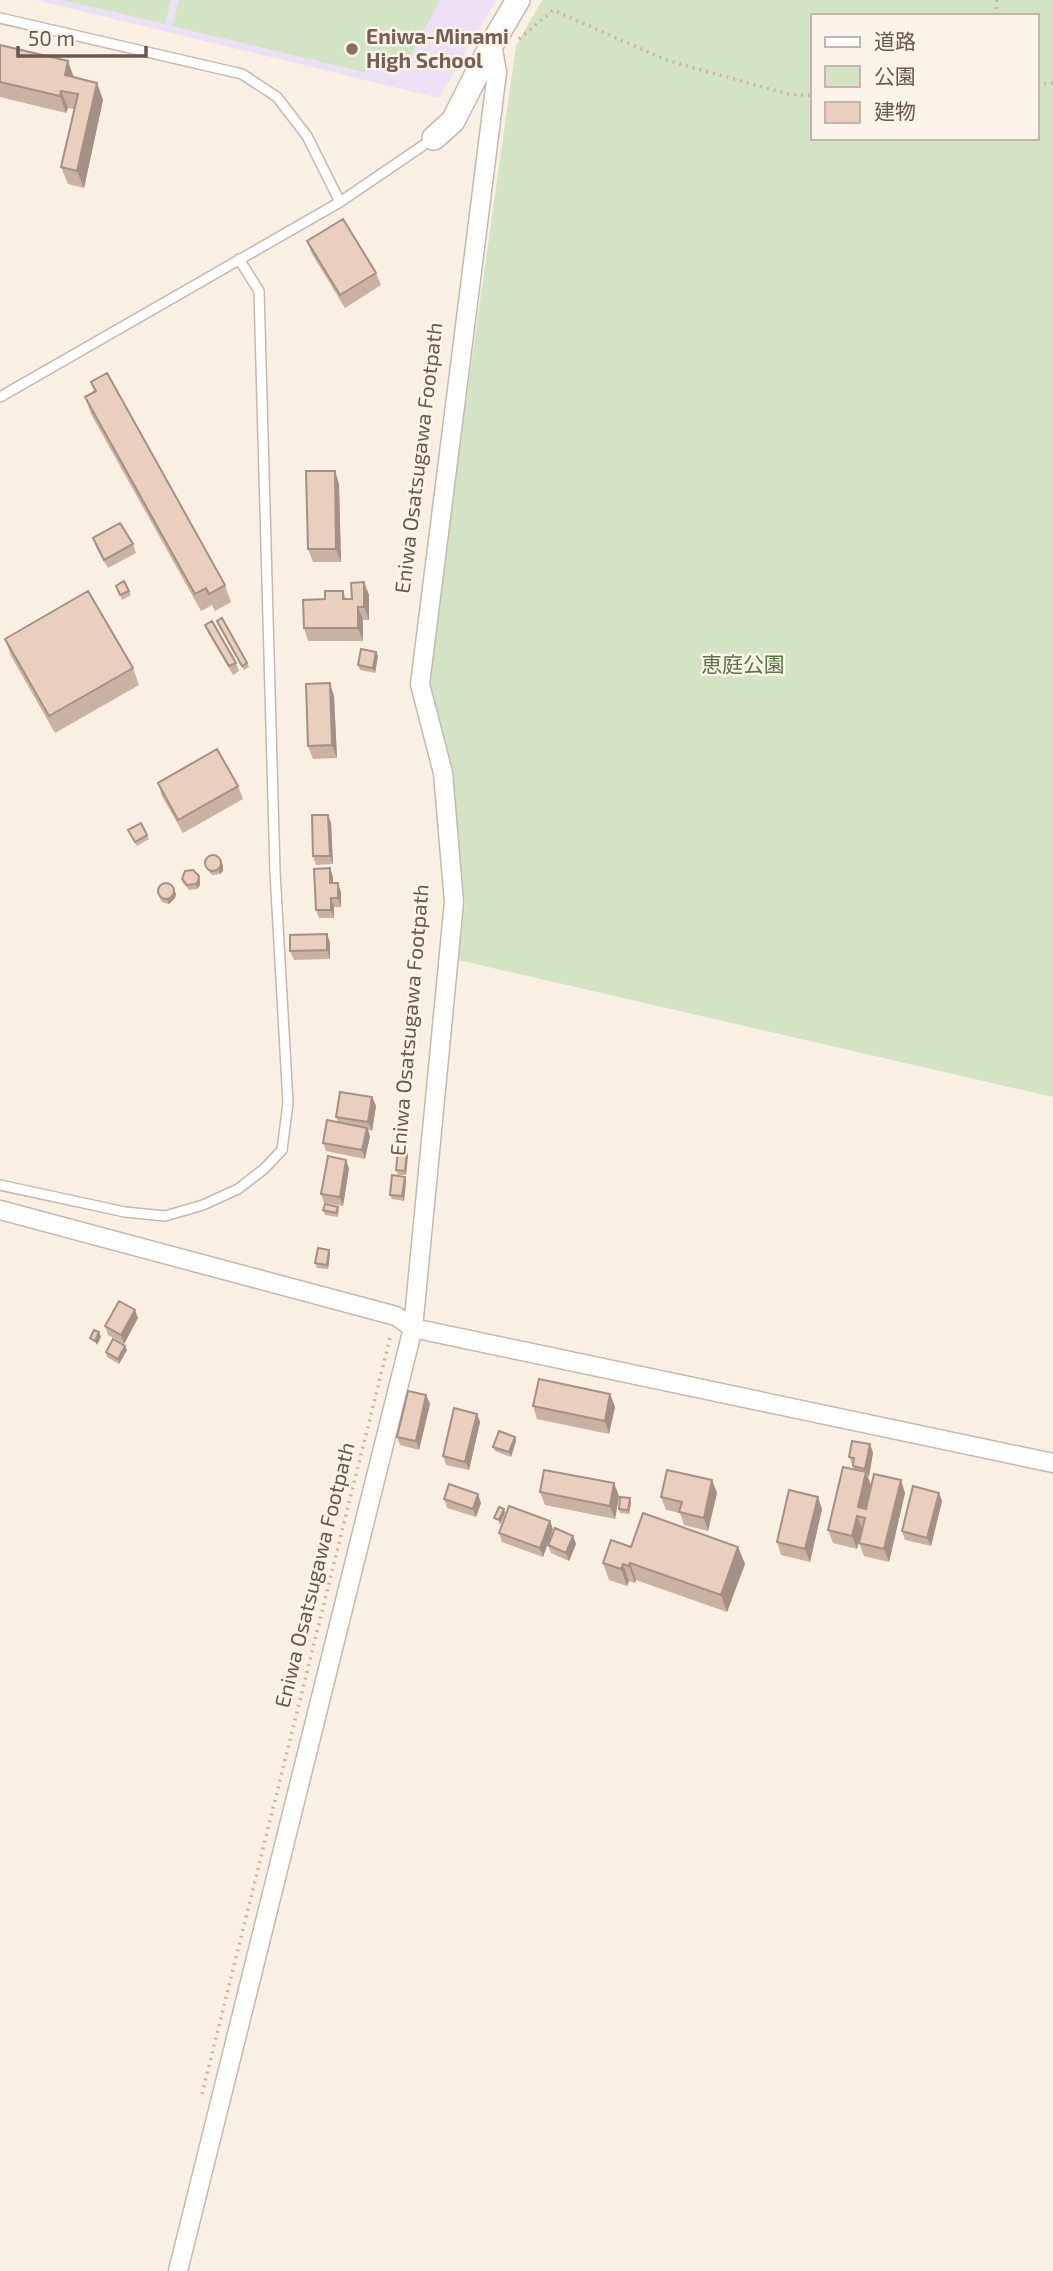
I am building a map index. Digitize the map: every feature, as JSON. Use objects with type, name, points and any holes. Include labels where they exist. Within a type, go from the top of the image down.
[{"type":"street","points":[[435,138],[453,121],[518,0]]},
{"type":"street","points":[[178,2271],[413,1328],[454,902],[443,773],[420,684],[497,72],[492,44]]},
{"type":"street","points":[[0,1210],[396,1316],[413,1328],[1053,1463]]},
{"type":"lane","points":[[0,18],[242,74],[277,97],[307,136],[340,202]]},
{"type":"lane","points":[[0,397],[340,202],[435,138]]},
{"type":"lane","points":[[0,1185],[125,1212],[165,1216],[203,1205],[238,1189],[264,1169],[282,1150],[288,1103],[274,845],[259,291],[239,259]]},
{"type":"path","points":[[519,40],[553,10],[666,61],[789,94],[811,96]]},
{"type":"path","name":"Eniwa Osatsugawa Footpath","points":[[201,2101],[396,1316]]},
{"type":"shaded area","name":"Eniwa-Minami High School","points":[[36,0],[496,0],[439,98]]},
{"type":"green space","points":[[63,0],[171,0],[165,24]]},
{"type":"green space","points":[[179,0],[440,0],[411,55],[364,72],[172,26]]},
{"type":"green space","name":"恵庭公園","points":[[542,0],[1053,0],[1053,1097],[458,960],[465,903],[450,772],[426,685],[516,46]]},
{"type":"building","points":[[0,45],[68,61],[65,75],[97,83],[77,171],[61,167],[78,94],[61,91],[60,96],[0,82]]},
{"type":"building","points":[[343,219],[376,273],[340,295],[307,241]]},
{"type":"building","points":[[107,373],[225,585],[209,594],[206,588],[195,594],[85,397],[96,391],[91,382]]},
{"type":"building","points":[[306,471],[335,471],[336,549],[308,549]]},
{"type":"building","points":[[120,523],[133,544],[104,560],[93,538]]},
{"type":"building","points":[[124,581],[129,591],[120,595],[116,586]]},
{"type":"building","points":[[364,582],[364,607],[358,607],[358,628],[304,628],[303,600],[325,599],[325,591],[343,591],[343,599],[352,599],[351,583]]},
{"type":"building","points":[[88,591],[133,668],[49,716],[5,639]]},
{"type":"building","points":[[222,618],[247,663],[242,666],[217,621]]},
{"type":"building","points":[[212,621],[236,663],[229,666],[205,625]]},
{"type":"building","points":[[361,649],[376,652],[373,668],[358,665]]},
{"type":"building","points":[[330,683],[332,745],[308,746],[306,684]]},
{"type":"building","points":[[217,749],[238,786],[178,820],[158,783]]},
{"type":"building","points":[[312,815],[328,815],[330,856],[313,856]]},
{"type":"building","points":[[141,823],[147,835],[135,842],[128,830]]},
{"type":"building","points":[[213,855],[219,857],[219,869],[213,871],[207,869],[205,863],[207,857]]},
{"type":"building","points":[[330,868],[330,883],[338,883],[338,898],[331,898],[331,910],[316,910],[314,869]]},
{"type":"building","points":[[193,870],[199,876],[198,881],[196,884],[187,885],[182,879],[185,871]]},
{"type":"building","points":[[166,883],[172,885],[172,897],[166,899],[160,897],[158,891],[160,885]]},
{"type":"building","points":[[327,934],[327,950],[290,951],[290,935]]},
{"type":"building","points":[[340,1092],[372,1097],[368,1122],[336,1117]]},
{"type":"building","points":[[327,1120],[367,1128],[362,1150],[323,1143]]},
{"type":"building","points":[[398,1150],[407,1151],[405,1171],[396,1170]]},
{"type":"building","points":[[328,1156],[346,1160],[340,1197],[321,1194]]},
{"type":"building","points":[[392,1175],[405,1177],[402,1196],[390,1195]]},
{"type":"building","points":[[325,1204],[338,1207],[336,1213],[323,1210]]},
{"type":"building","points":[[318,1248],[329,1250],[327,1265],[315,1263]]},
{"type":"building","points":[[119,1301],[135,1310],[121,1335],[105,1326]]},
{"type":"building","points":[[94,1330],[99,1332],[95,1341],[90,1338]]},
{"type":"building","points":[[113,1339],[125,1346],[118,1359],[106,1352]]},
{"type":"building","points":[[539,1379],[610,1394],[605,1421],[533,1406]]},
{"type":"building","points":[[408,1391],[426,1395],[416,1441],[397,1437]]},
{"type":"building","points":[[454,1408],[477,1414],[465,1462],[443,1456]]},
{"type":"building","points":[[499,1431],[515,1437],[509,1452],[493,1447]]},
{"type":"building","points":[[852,1441],[870,1444],[865,1469],[853,1466],[854,1458],[849,1457]]},
{"type":"building","points":[[843,1467],[866,1472],[858,1507],[866,1509],[874,1474],[901,1480],[884,1549],[859,1543],[865,1518],[857,1516],[852,1536],[828,1530]]},
{"type":"building","points":[[544,1470],[614,1483],[610,1506],[540,1492]]},
{"type":"building","points":[[667,1470],[712,1480],[704,1518],[679,1512],[682,1502],[661,1497]]},
{"type":"building","points":[[449,1484],[478,1494],[473,1509],[444,1499]]},
{"type":"building","points":[[913,1486],[939,1493],[927,1538],[902,1531]]},
{"type":"building","points":[[789,1490],[818,1497],[805,1549],[777,1542]]},
{"type":"building","points":[[620,1497],[630,1498],[628,1510],[619,1509]]},
{"type":"building","points":[[509,1506],[550,1521],[540,1548],[499,1533]]},
{"type":"building","points":[[499,1507],[504,1509],[499,1520],[494,1518]]},
{"type":"building","points":[[643,1513],[738,1547],[721,1595],[630,1563],[629,1566],[623,1564],[621,1569],[603,1563],[611,1540],[631,1547]]},
{"type":"building","points":[[555,1528],[573,1536],[566,1553],[548,1545]]},
{"type":"place","name":"Eniwa-Minami High School","points":[[352,49]]}]
